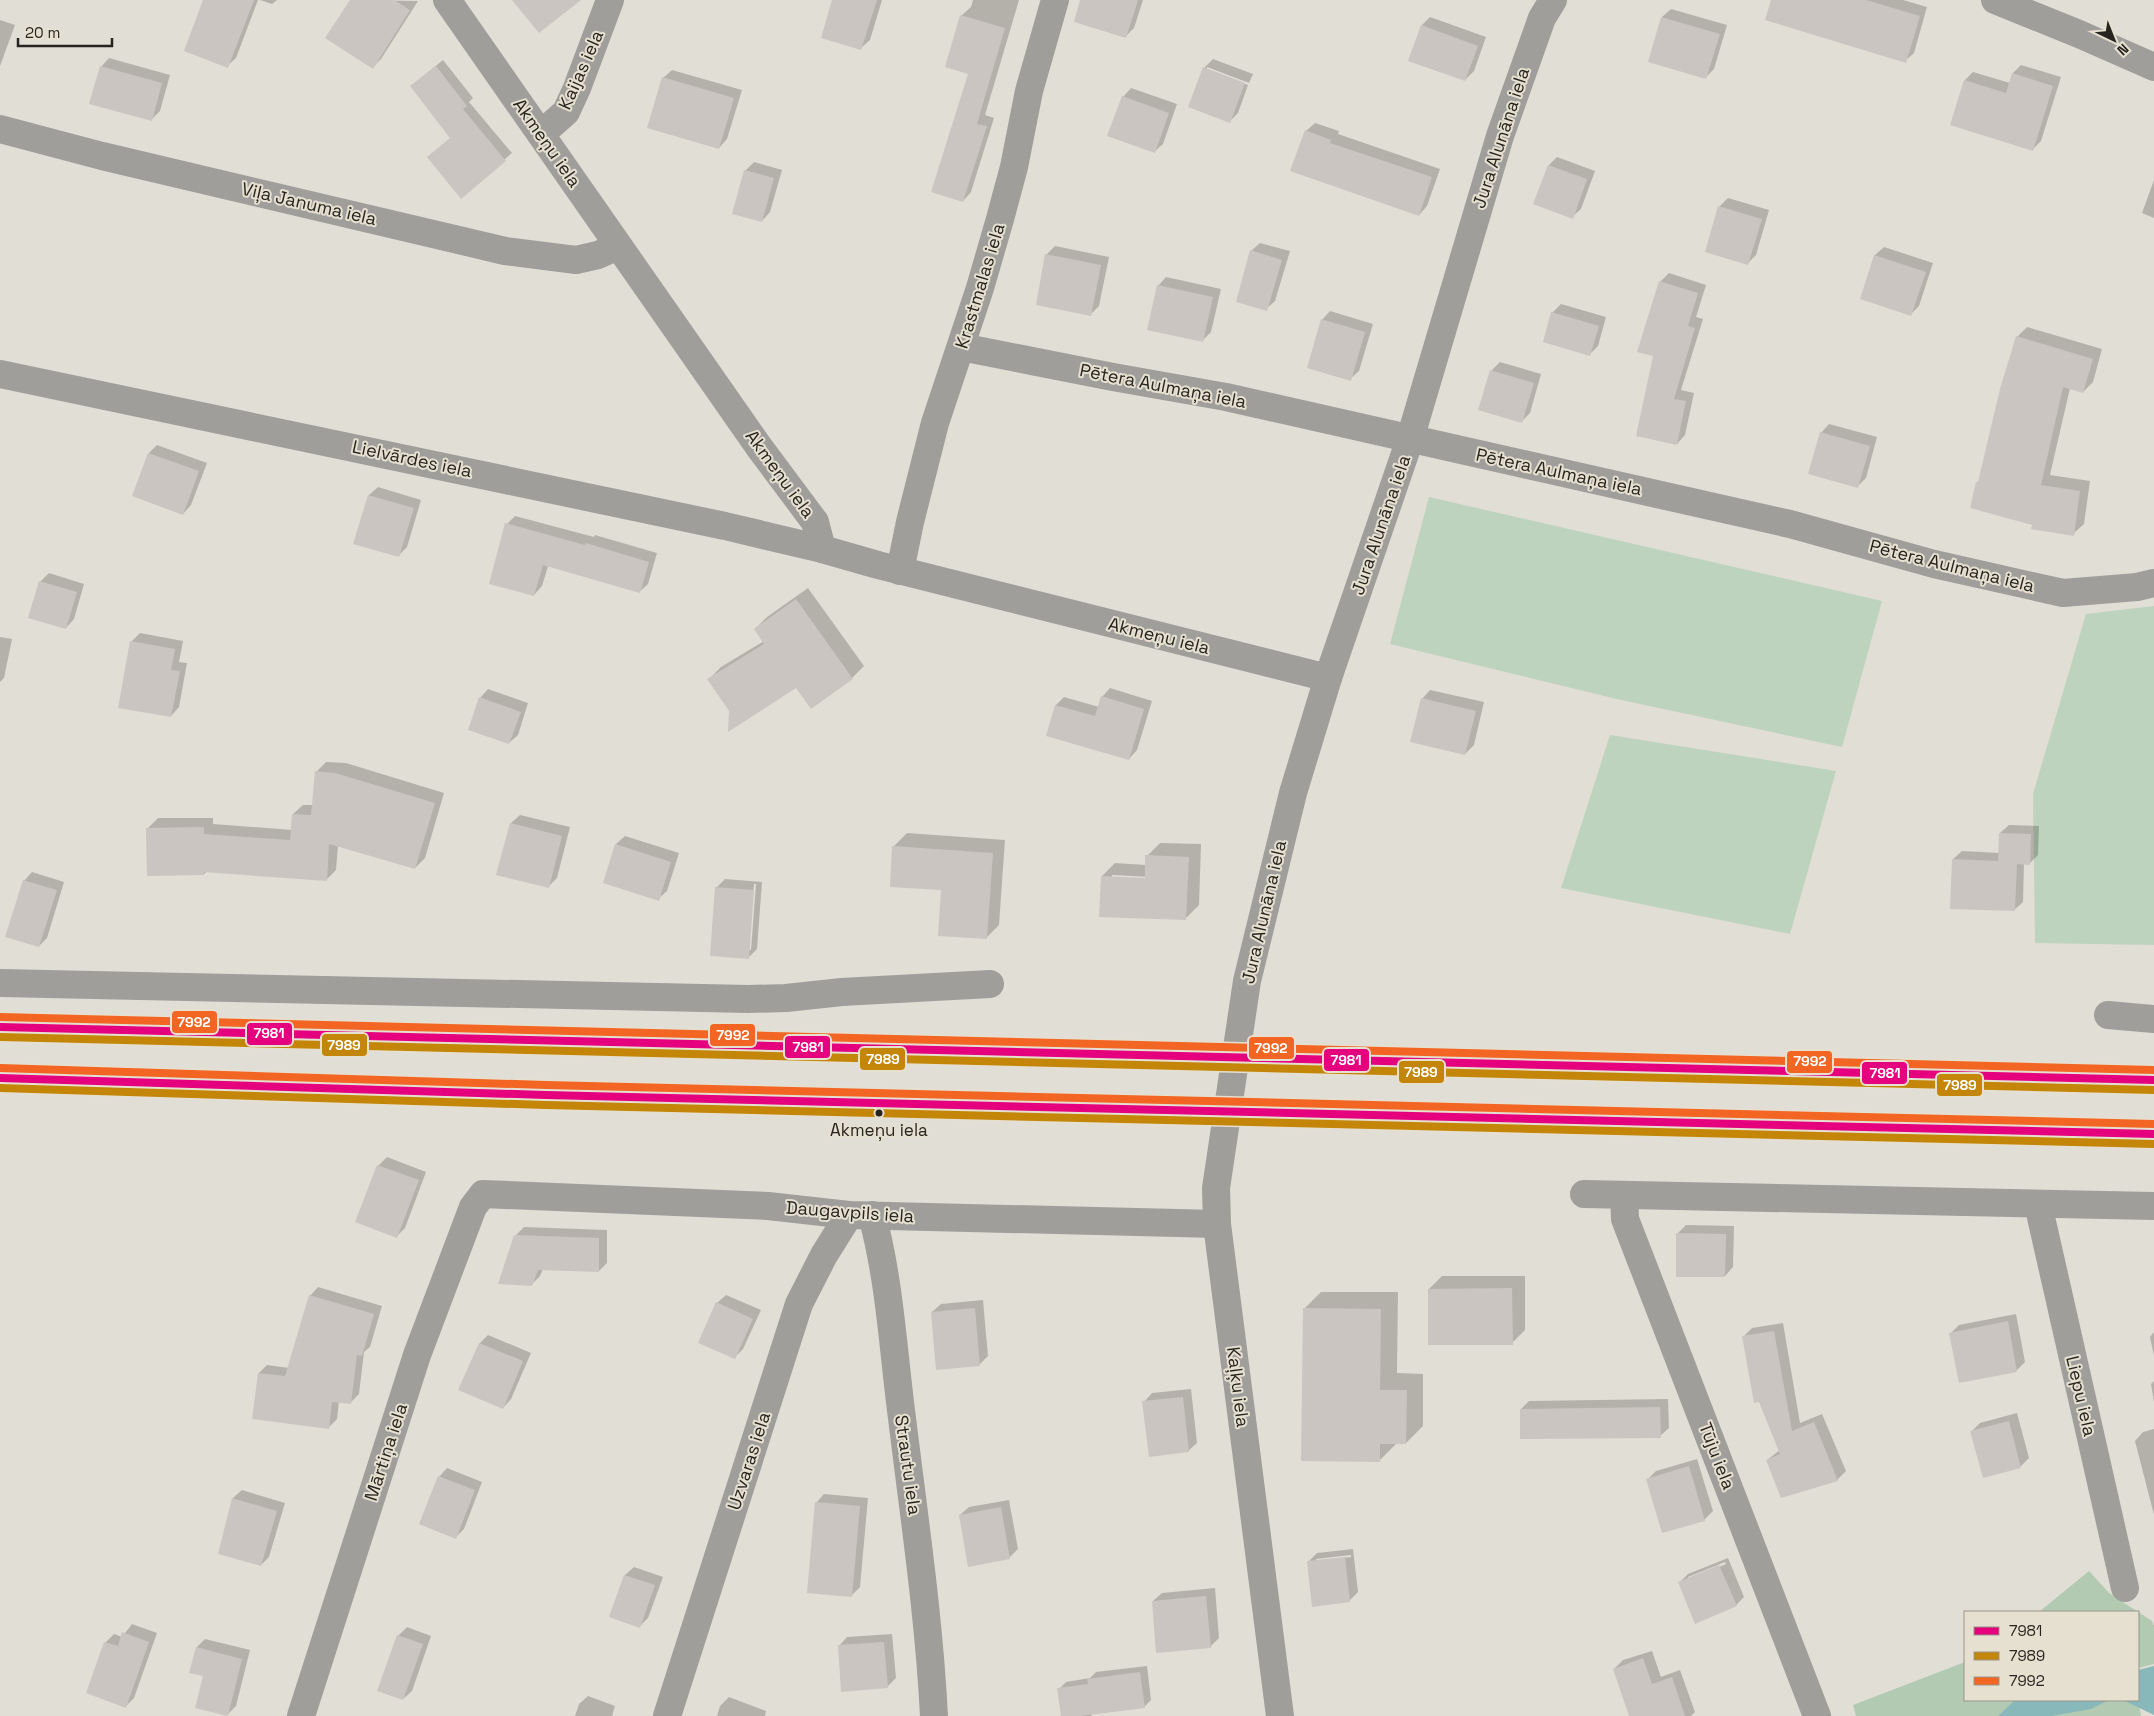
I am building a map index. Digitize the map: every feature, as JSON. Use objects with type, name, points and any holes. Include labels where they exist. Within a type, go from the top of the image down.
[{"type":"highway","points":[[0,1027],[2154,1080]]},
{"type":"highway","points":[[0,1078],[536,1094],[2154,1134]]},
{"type":"street","name":"Akmeņu iela","points":[[447,0],[618,246],[815,522],[822,549],[900,571],[1328,678]]},
{"type":"street","name":"Kaijas iela","points":[[541,134],[566,112],[610,0]]},
{"type":"street","name":"Krastmalas iela","points":[[900,571],[910,522],[936,423],[1000,219],[1014,167],[1029,91],[1055,0]]},
{"type":"street","points":[[1996,0],[2154,67]]},
{"type":"street","name":"Jura Alunāna iela","points":[[1236,1058],[1247,982],[1293,793],[1328,678],[1410,440],[1500,136],[1547,6]]},
{"type":"street","name":"Viļa Januma iela","points":[[0,129],[102,156],[505,251],[576,260],[598,255],[618,246]]},
{"type":"street","name":"Pētera Aulmaņa iela","points":[[961,347],[1113,378],[1226,397],[1780,522],[1934,564],[2063,593],[2137,587],[2154,583]]},
{"type":"street","name":"Lielvārdes iela","points":[[0,374],[479,473],[822,549]]},
{"type":"street","points":[[0,983],[748,999],[990,984]]},
{"type":"street","points":[[2108,1014],[2154,1019]]},
{"type":"street","name":"Kaļķu iela","points":[[1236,1058],[1216,1188],[1217,1224],[1280,1716]]},
{"type":"street","name":"Daugavpils iela","points":[[482,1194],[768,1206],[861,1215],[1217,1224]]},
{"type":"street","name":"Mārtiņa iela","points":[[301,1716],[417,1355],[473,1207],[482,1194]]},
{"type":"street","points":[[1584,1194],[2154,1206]]},
{"type":"street","name":"Tūju iela","points":[[1624,1195],[1625,1219],[1816,1716]]},
{"type":"street","name":"Liepu iela","points":[[2038,1204],[2125,1588]]},
{"type":"street","name":"Uzvaras iela","points":[[667,1716],[799,1304],[824,1255],[861,1215]]},
{"type":"street","name":"Strautu iela","points":[[861,1215],[882,1254],[890,1308],[923,1586],[931,1661],[934,1716]]},
{"type":"green space","points":[[1429,497],[1882,601],[1842,747],[1621,700],[1390,644]]},
{"type":"green space","points":[[2154,606],[2154,945],[2035,943],[2033,794],[2086,614]]},
{"type":"green space","points":[[1610,735],[1836,771],[1790,934],[1561,888]]},
{"type":"green space","points":[[2089,1571],[2109,1593],[2137,1611],[2040,1611]]},
{"type":"green space","points":[[2139,1613],[2152,1621],[2154,1626],[2154,1664],[2139,1668]]},
{"type":"green space","points":[[1964,1662],[1964,1701],[2138,1701],[2141,1716],[1856,1716],[1853,1705]]},
{"type":"water","points":[[2154,1666],[2154,1715],[2125,1701],[2139,1701],[2139,1670]]},
{"type":"water","points":[[2014,1701],[2107,1701],[2091,1709],[2052,1716],[1998,1716]]},
{"type":"building","points":[[203,0],[254,0],[228,68],[184,51]]},
{"type":"building","points":[[350,0],[394,0],[410,10],[373,69],[325,38]]},
{"type":"building","points":[[512,0],[581,0],[539,33]]},
{"type":"building","points":[[832,0],[877,0],[861,50],[821,38]]},
{"type":"building","points":[[1080,0],[1138,0],[1126,38],[1074,22]]},
{"type":"building","points":[[1771,0],[1866,0],[1920,16],[1906,63],[1765,20]]},
{"type":"building","points":[[960,15],[1005,28],[977,124],[987,126],[963,202],[931,192],[968,74],[945,67]]},
{"type":"building","points":[[1661,17],[1720,34],[1706,79],[1648,62]]},
{"type":"building","points":[[1421,25],[1478,46],[1465,81],[1408,61]]},
{"type":"building","points":[[100,66],[162,83],[152,121],[89,104]]},
{"type":"building","points":[[436,66],[467,106],[463,109],[506,161],[461,199],[427,157],[450,138],[410,86]]},
{"type":"building","points":[[1203,67],[1245,83],[1230,123],[1188,107]]},
{"type":"building","points":[[2012,73],[2053,86],[2033,151],[1950,125],[1964,80],[2006,93]]},
{"type":"building","points":[[662,77],[734,98],[719,149],[647,128]]},
{"type":"building","points":[[1122,96],[1169,113],[1155,153],[1107,136]]},
{"type":"building","points":[[1305,130],[1331,140],[1330,143],[1432,177],[1419,216],[1290,171]]},
{"type":"building","points":[[1548,165],[1587,179],[1573,219],[1533,204]]},
{"type":"building","points":[[744,170],[774,178],[762,222],[732,214]]},
{"type":"building","points":[[1718,206],[1762,219],[1748,265],[1705,252]]},
{"type":"building","points":[[1250,250],[1282,260],[1267,311],[1236,302]]},
{"type":"building","points":[[1045,254],[1101,265],[1091,316],[1036,305]]},
{"type":"building","points":[[1874,255],[1926,272],[1911,316],[1860,299]]},
{"type":"building","points":[[1659,281],[1698,293],[1688,326],[1695,328],[1674,399],[1686,401],[1677,445],[1636,436],[1653,356],[1637,352]]},
{"type":"building","points":[[1157,285],[1213,297],[1203,342],[1147,330]]},
{"type":"building","points":[[1551,312],[1599,326],[1590,356],[1543,342]]},
{"type":"building","points":[[1321,319],[1365,332],[1351,381],[1307,368]]},
{"type":"building","points":[[2016,336],[2093,359],[2083,393],[2063,387],[2041,485],[2080,491],[2074,536],[2031,529],[2032,525],[1970,508],[2000,389]]},
{"type":"building","points":[[1490,370],[1534,383],[1522,423],[1478,410]]},
{"type":"building","points":[[1820,432],[1870,446],[1858,488],[1808,474]]},
{"type":"building","points":[[148,453],[199,471],[183,515],[132,496]]},
{"type":"building","points":[[368,495],[414,508],[399,557],[353,544]]},
{"type":"building","points":[[505,523],[585,545],[586,543],[649,562],[640,593],[543,565],[534,596],[489,584]]},
{"type":"building","points":[[39,581],[77,592],[66,629],[28,618]]},
{"type":"building","points":[[796,599],[853,679],[811,709],[796,688],[728,732],[729,711],[707,679],[764,644],[754,629]]},
{"type":"building","points":[[130,641],[175,649],[171,670],[180,671],[171,717],[118,708]]},
{"type":"building","points":[[1101,696],[1144,709],[1129,760],[1046,736],[1055,705],[1095,716]]},
{"type":"building","points":[[479,697],[521,712],[509,744],[468,730]]},
{"type":"building","points":[[1421,698],[1476,711],[1465,755],[1410,742]]},
{"type":"building","points":[[315,771],[335,773],[435,803],[415,869],[329,844],[327,881],[204,872],[204,875],[147,876],[146,828],[204,827],[204,834],[290,840],[292,814],[311,815]]},
{"type":"building","points":[[510,823],[562,836],[549,888],[496,875]]},
{"type":"building","points":[[1999,833],[2031,834],[2030,865],[2017,864],[2015,911],[1950,909],[1952,859],[1998,861]]},
{"type":"building","points":[[615,844],[671,862],[659,901],[603,883]]},
{"type":"building","points":[[892,846],[993,853],[987,939],[938,936],[941,890],[890,887]]},
{"type":"building","points":[[1145,855],[1189,857],[1186,920],[1099,917],[1101,876],[1145,878]]},
{"type":"building","points":[[23,880],[57,890],[39,947],[5,937]]},
{"type":"building","points":[[715,887],[754,890],[749,959],[710,956]]},
{"type":"building","points":[[377,1165],[419,1180],[397,1238],[355,1222]]},
{"type":"building","points":[[1676,1233],[1726,1234],[1725,1277],[1676,1277]]},
{"type":"building","points":[[514,1235],[599,1238],[599,1272],[538,1270],[532,1286],[498,1284]]},
{"type":"building","points":[[1512,1288],[1513,1345],[1428,1345],[1428,1289]]},
{"type":"building","points":[[309,1295],[374,1314],[362,1356],[357,1355],[351,1404],[332,1402],[329,1429],[252,1419],[258,1373],[285,1376]]},
{"type":"building","points":[[716,1302],[753,1319],[735,1359],[698,1343]]},
{"type":"building","points":[[975,1308],[980,1366],[936,1370],[931,1312]]},
{"type":"building","points":[[1303,1308],[1381,1309],[1380,1390],[1407,1390],[1406,1444],[1380,1444],[1380,1462],[1301,1461]]},
{"type":"building","points":[[2008,1321],[2017,1372],[1959,1383],[1949,1333]]},
{"type":"building","points":[[1774,1331],[1792,1431],[1814,1422],[1838,1481],[1781,1498],[1766,1460],[1780,1454],[1759,1402],[1754,1403],[1742,1336]]},
{"type":"building","points":[[479,1343],[523,1361],[503,1409],[458,1390]]},
{"type":"building","points":[[1183,1397],[1189,1452],[1149,1457],[1142,1401]]},
{"type":"building","points":[[1660,1407],[1661,1438],[1520,1439],[1520,1409]]},
{"type":"building","points":[[2009,1421],[2021,1468],[1983,1478],[1970,1431]]},
{"type":"building","points":[[1689,1466],[1705,1521],[1662,1533],[1646,1479]]},
{"type":"building","points":[[438,1476],[475,1490],[456,1539],[419,1524]]},
{"type":"building","points":[[232,1498],[277,1511],[261,1566],[218,1554]]},
{"type":"building","points":[[815,1502],[860,1506],[852,1597],[807,1593]]},
{"type":"building","points":[[1001,1507],[1010,1559],[968,1567],[959,1515]]},
{"type":"building","points":[[1345,1557],[1350,1602],[1312,1607],[1307,1561]]},
{"type":"building","points":[[1719,1565],[1737,1606],[1695,1624],[1678,1582]]},
{"type":"building","points":[[624,1575],[655,1585],[640,1628],[609,1617]]},
{"type":"building","points":[[1206,1596],[1211,1648],[1156,1653],[1152,1601]]},
{"type":"building","points":[[122,1632],[149,1642],[126,1708],[86,1693],[104,1642],[118,1646]]},
{"type":"building","points":[[397,1635],[423,1644],[403,1700],[377,1691]]},
{"type":"building","points":[[884,1642],[888,1688],[841,1692],[838,1645]]},
{"type":"building","points":[[196,1647],[242,1659],[228,1716],[195,1708],[203,1676],[189,1673]]},
{"type":"building","points":[[1643,1658],[1652,1684],[1672,1677],[1685,1716],[1629,1716],[1613,1669]]},
{"type":"building","points":[[1140,1672],[1145,1708],[1080,1716],[1061,1716],[1057,1688],[1088,1684],[1087,1679]]},
{"type":"transit line","name":"7992","points":[[0,1017],[2154,1070]]},
{"type":"transit line","name":"7981","points":[[0,1027],[2154,1080]]},
{"type":"transit line","name":"7989","points":[[0,1037],[2154,1090]]},
{"type":"transit line","name":"7992","points":[[0,1068],[546,1085],[2154,1124]]},
{"type":"transit line","name":"7981","points":[[0,1078],[546,1095],[2154,1134]]},
{"type":"transit line","name":"7989","points":[[0,1088],[546,1105],[2154,1144]]},
{"type":"place","name":"Akmeņu iela","points":[[879,1113]]}]
